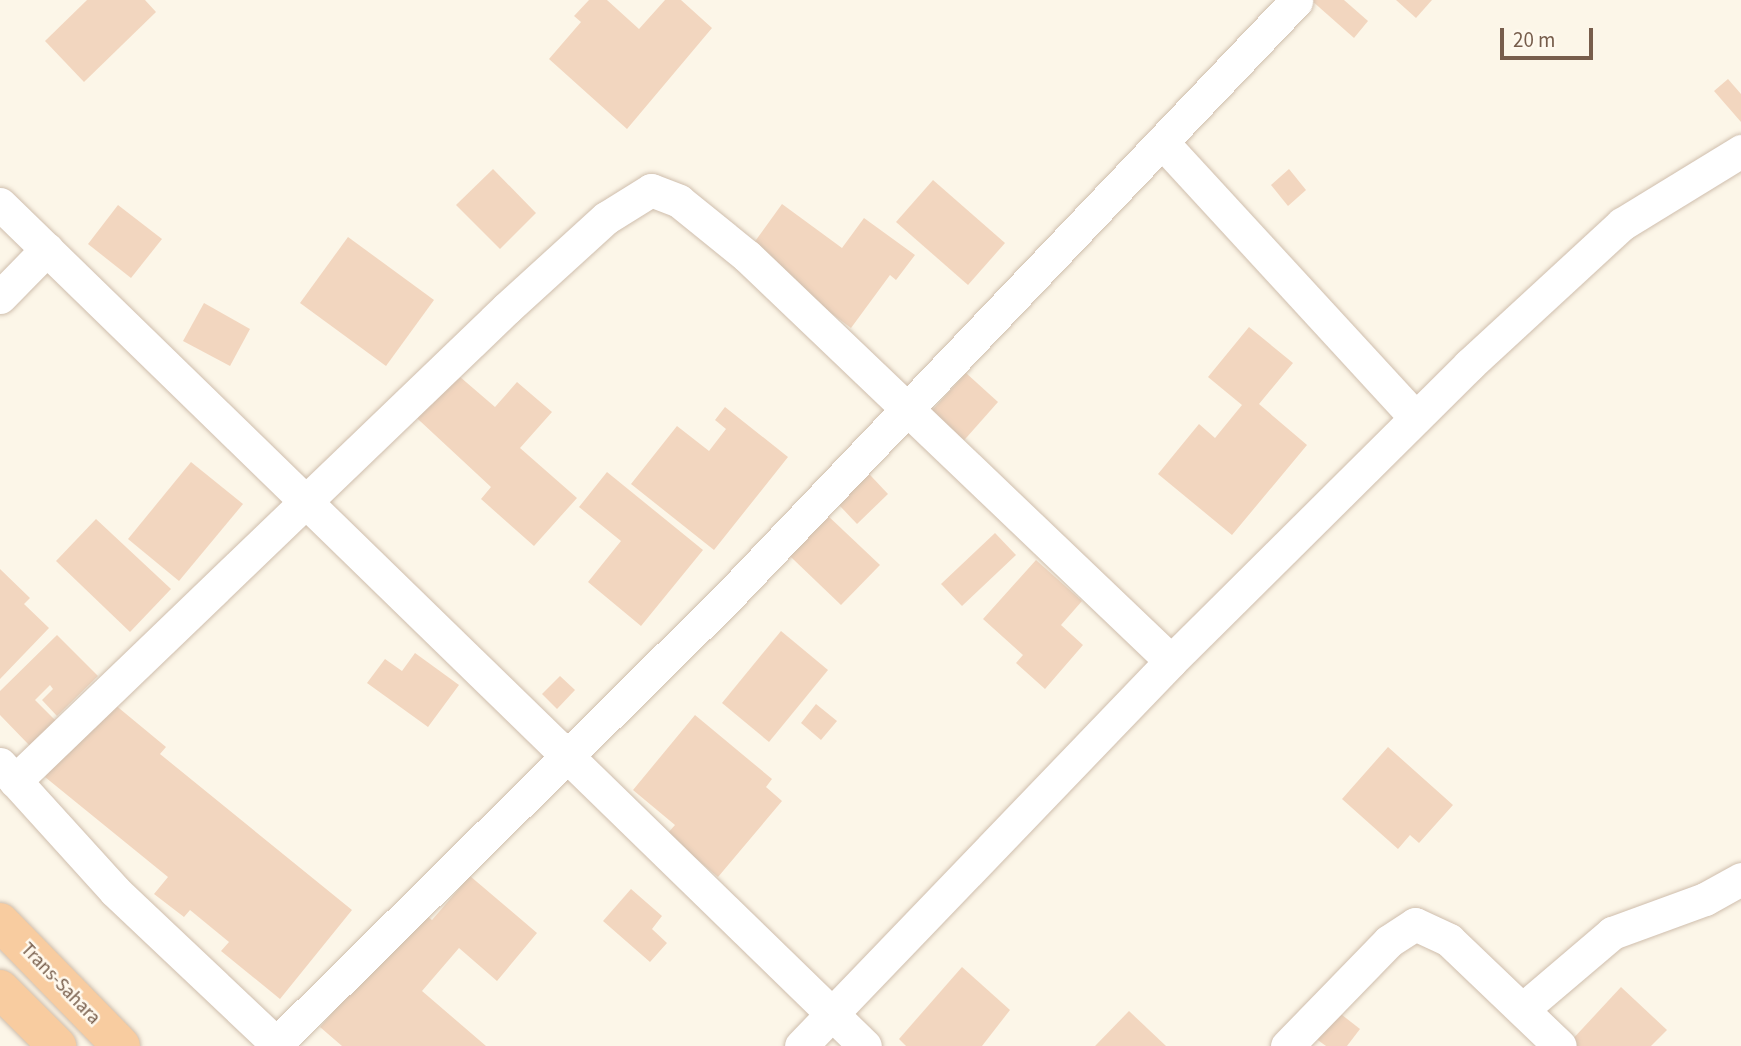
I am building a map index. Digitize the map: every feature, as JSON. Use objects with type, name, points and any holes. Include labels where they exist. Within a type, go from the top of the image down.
[{"type":"highway","name":"Trans-Sahara","points":[[0,922],[121,1046]]},
{"type":"highway","points":[[0,989],[57,1046]]},
{"type":"street","points":[[1171,661],[909,408],[747,256],[679,201],[651,190],[606,218],[308,503],[8,772],[115,891],[277,1045],[909,408],[1296,1]]},
{"type":"street","points":[[1162,142],[1415,417]]},
{"type":"street","points":[[801,1046],[1171,661],[1415,417],[1622,224],[1741,151]]},
{"type":"street","points":[[0,204],[864,1046]]},
{"type":"street","points":[[0,297],[47,249]]},
{"type":"street","points":[[1524,1008],[1612,933],[1705,900],[1741,879]]},
{"type":"street","points":[[1287,1046],[1389,941],[1415,924],[1450,940],[1524,1008],[1560,1046]]},
{"type":"building","points":[[87,0],[145,0],[156,12],[84,82],[45,41]]},
{"type":"building","points":[[589,0],[607,0],[639,29],[665,0],[681,0],[712,28],[627,129],[549,59],[581,22],[574,16]]},
{"type":"building","points":[[1311,0],[1344,0],[1368,21],[1354,38]]},
{"type":"building","points":[[1396,0],[1432,0],[1416,18]]},
{"type":"building","points":[[1728,79],[1741,94],[1741,122],[1714,91]]},
{"type":"building","points":[[493,169],[536,213],[500,249],[456,205]]},
{"type":"building","points":[[1289,169],[1306,190],[1288,206],[1271,185]]},
{"type":"building","points":[[933,180],[1005,243],[968,285],[896,222]]},
{"type":"building","points":[[782,204],[842,248],[864,218],[915,255],[896,280],[890,275],[851,328],[748,251]]},
{"type":"building","points":[[118,205],[162,239],[131,278],[88,244]]},
{"type":"building","points":[[348,237],[434,300],[386,366],[300,303]]},
{"type":"building","points":[[204,303],[250,329],[230,366],[183,341]]},
{"type":"building","points":[[1249,327],[1293,363],[1259,404],[1307,445],[1232,535],[1158,474],[1199,424],[1215,438],[1242,405],[1208,377]]},
{"type":"building","points":[[445,364],[495,407],[517,382],[552,412],[520,448],[577,498],[534,546],[481,499],[491,487],[406,408]]},
{"type":"building","points":[[966,373],[998,402],[959,446],[927,416]]},
{"type":"building","points":[[725,407],[788,457],[714,550],[631,484],[677,426],[709,451],[726,429],[715,420]]},
{"type":"building","points":[[854,458],[888,494],[857,524],[823,488]]},
{"type":"building","points":[[191,462],[243,504],[179,581],[128,539]]},
{"type":"building","points":[[607,472],[703,550],[641,626],[588,582],[621,541],[579,507]]},
{"type":"building","points":[[807,496],[880,565],[841,605],[769,536]]},
{"type":"building","points":[[96,519],[171,589],[130,632],[56,561]]},
{"type":"building","points":[[995,533],[1016,555],[962,606],[941,584]]},
{"type":"building","points":[[1036,560],[1082,601],[1061,625],[1083,645],[1045,689],[1016,663],[1023,655],[983,619]]},
{"type":"building","points":[[0,569],[30,598],[24,604],[49,628],[0,679]]},
{"type":"building","points":[[781,631],[828,670],[769,742],[722,703]]},
{"type":"building","points":[[57,635],[98,676],[57,716],[42,700],[53,689],[50,685],[35,700],[56,721],[30,746],[0,715],[0,691]]},
{"type":"building","points":[[415,653],[459,685],[428,727],[367,683],[385,659],[402,671]]},
{"type":"building","points":[[560,676],[575,690],[557,709],[542,694]]},
{"type":"building","points":[[108,699],[166,747],[160,754],[352,910],[280,999],[221,951],[229,942],[190,910],[184,917],[154,894],[168,877],[45,777]]},
{"type":"building","points":[[816,704],[837,721],[821,740],[801,723]]},
{"type":"building","points":[[695,715],[772,779],[766,787],[782,801],[718,877],[667,834],[675,825],[633,790]]},
{"type":"building","points":[[1388,747],[1453,805],[1419,843],[1410,835],[1398,849],[1342,799]]},
{"type":"building","points":[[470,876],[537,933],[497,981],[459,948],[422,991],[486,1046],[342,1046],[320,1027],[421,911],[432,920]]},
{"type":"building","points":[[631,889],[662,916],[652,929],[667,943],[650,962],[603,921]]},
{"type":"building","points":[[962,967],[1010,1010],[982,1046],[906,1046],[899,1039]]},
{"type":"building","points":[[1621,987],[1667,1030],[1651,1046],[1574,1046],[1570,1042]]},
{"type":"building","points":[[1129,1011],[1166,1046],[1095,1046]]},
{"type":"building","points":[[1337,1011],[1360,1029],[1347,1046],[1326,1046],[1315,1038]]}]
